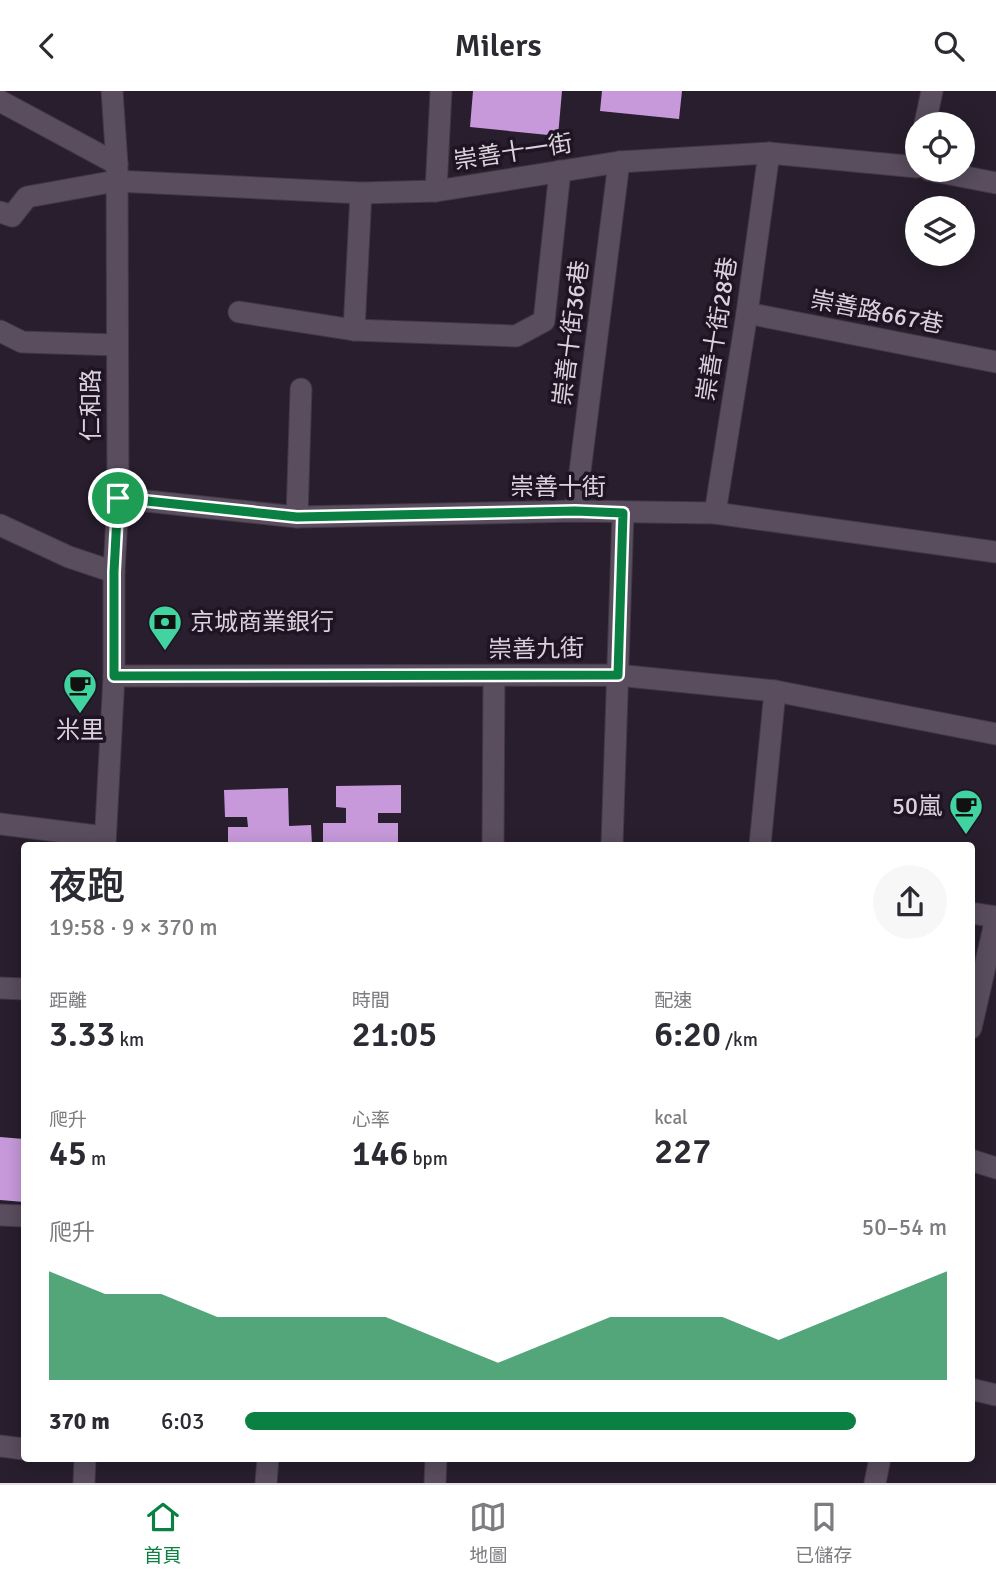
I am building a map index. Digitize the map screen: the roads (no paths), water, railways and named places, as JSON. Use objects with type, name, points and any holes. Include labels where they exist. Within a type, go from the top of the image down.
[{"type":"street","name":"仁和路","points":[[105,841],[114,676],[114,572],[118,498],[117,172],[112,91]]},
{"type":"street","points":[[436,191],[441,91]]},
{"type":"street","points":[[928,112],[932,91]]},
{"type":"street","points":[[0,101],[117,172]]},
{"type":"street","name":"崇善十一街","points":[[117,172],[361,193],[436,191],[619,162],[769,153],[905,166]]},
{"type":"street","name":"崇善十街28巷","points":[[715,513],[769,153]]},
{"type":"street","name":"崇善十街36巷","points":[[575,511],[619,162]]},
{"type":"street","points":[[239,312],[354,330],[516,336],[544,321],[560,171]]},
{"type":"street","points":[[0,212],[12,216],[27,197],[117,172]]},
{"type":"street","points":[[975,179],[996,183]]},
{"type":"street","points":[[354,330],[361,193]]},
{"type":"street","name":"崇善路667巷","points":[[747,313],[996,362]]},
{"type":"street","points":[[0,331],[23,342],[117,345]]},
{"type":"street","points":[[297,517],[301,389]]},
{"type":"street","name":"崇善十街","points":[[118,498],[297,517],[575,511],[715,513],[996,552]]},
{"type":"street","points":[[612,842],[623,513]]},
{"type":"street","points":[[0,525],[69,558],[114,572]]},
{"type":"street","name":"崇善九街","points":[[114,676],[618,675],[775,691],[996,734]]},
{"type":"street","points":[[493,842],[494,676]]},
{"type":"street","points":[[760,842],[775,691]]},
{"type":"street","points":[[0,824],[105,841]]},
{"type":"street","points":[[975,914],[996,917],[975,1010]]},
{"type":"street","points":[[0,988],[21,989]]},
{"type":"street","points":[[975,1161],[996,1168]]},
{"type":"street","points":[[0,1215],[21,1216]]},
{"type":"street","points":[[975,1390],[996,1395]]},
{"type":"street","points":[[0,1446],[21,1449]]},
{"type":"street","points":[[84,1483],[85,1462]]},
{"type":"street","points":[[266,1483],[268,1462]]},
{"type":"street","points":[[435,1483],[436,1462]]},
{"type":"street","points":[[875,1483],[879,1462]]},
{"type":"place","name":"京城商業銀行","points":[[165,652]]},
{"type":"place","name":"米里","points":[[80,715]]},
{"type":"place","name":"50嵐","points":[[966,836]]}]
